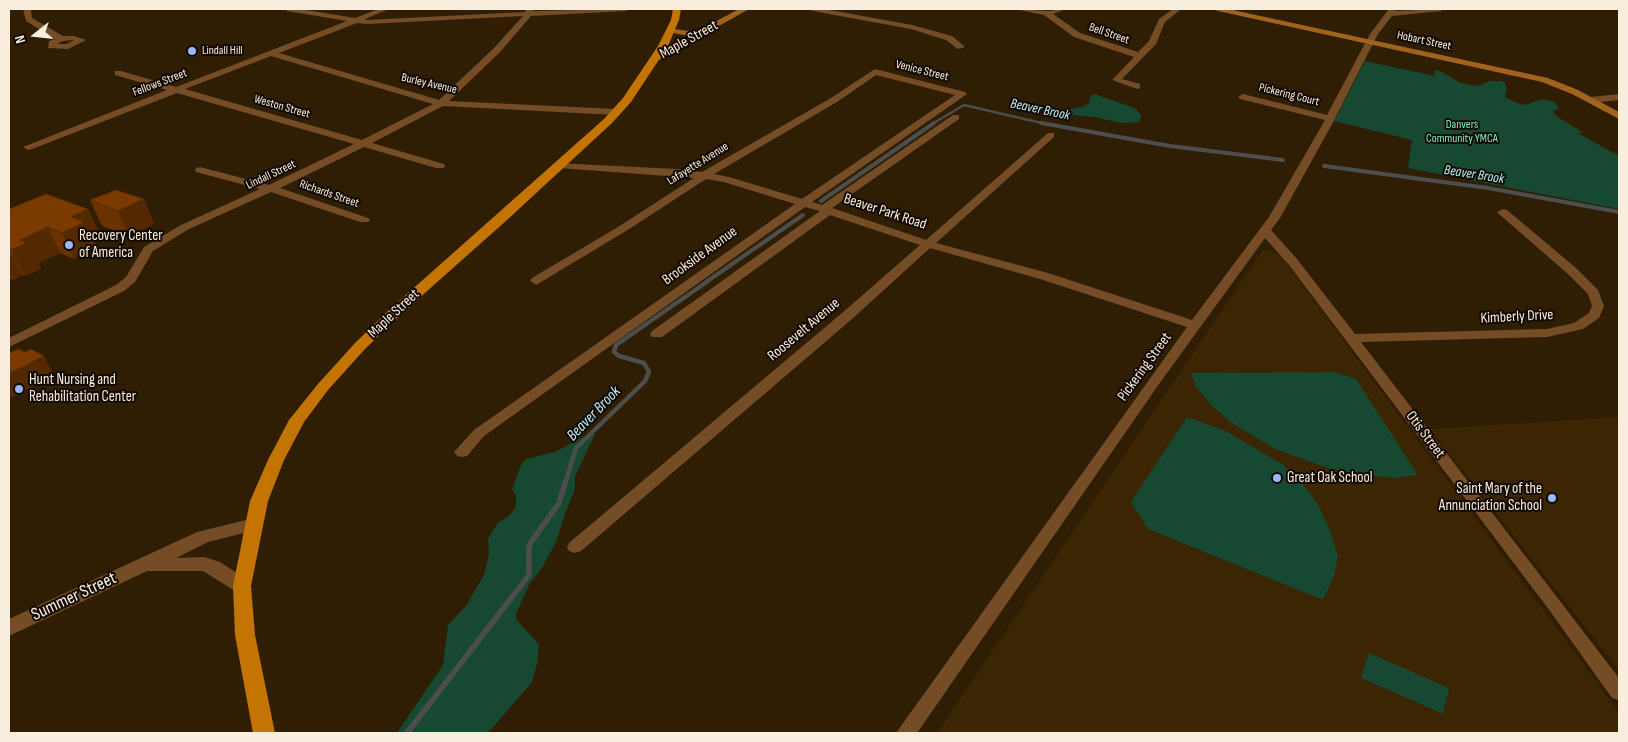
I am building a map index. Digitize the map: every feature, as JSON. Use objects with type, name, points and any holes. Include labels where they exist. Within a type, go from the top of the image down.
[{"type":"main road","points":[[654,59],[671,30],[677,9]]},
{"type":"main road","name":"Maple Street","points":[[264,733],[245,635],[242,586],[259,501],[276,460],[297,420],[323,387],[360,346],[394,313],[559,166],[616,112],[627,100],[654,59],[745,9]]},
{"type":"main road","name":"Hobart Street","points":[[1218,9],[1526,75],[1566,88],[1619,116]]},
{"type":"main road","points":[[671,30],[698,35]]},
{"type":"street","points":[[27,9],[29,19],[61,39]]},
{"type":"street","points":[[288,9],[353,21],[386,22],[529,11],[626,9]]},
{"type":"street","name":"Fellows Street","points":[[28,147],[385,9]]},
{"type":"street","points":[[813,9],[912,27],[949,38],[961,47]]},
{"type":"street","points":[[1019,9],[1046,13],[1060,9]]},
{"type":"street","points":[[1137,86],[1116,80],[1153,42],[1162,21],[1177,9]]},
{"type":"street","points":[[1391,11],[1441,9]]},
{"type":"street","name":"Lindall Street","points":[[9,344],[120,288],[131,279],[148,249],[185,227],[271,189],[423,114],[441,103],[526,20],[529,11]]},
{"type":"street","name":"Pickering Street","points":[[906,733],[1075,492],[1278,212],[1369,42],[1391,11]]},
{"type":"street","name":"Bell Street","points":[[1046,13],[1089,40],[1141,56]]},
{"type":"street","name":"Burley Avenue","points":[[270,53],[441,103],[616,112]]},
{"type":"street","name":"Venice Street","points":[[875,72],[962,94]]},
{"type":"street","name":"Lafayette Avenue","points":[[536,281],[622,229],[705,175],[838,97],[875,72]]},
{"type":"street","name":"Weston Street","points":[[118,73],[440,166]]},
{"type":"street","name":"Brookside Avenue","points":[[462,452],[479,433],[804,202],[962,94]]},
{"type":"street","name":"Pickering Court","points":[[1243,97],[1330,118]]},
{"type":"street","points":[[1591,100],[1619,97]]},
{"type":"street","points":[[657,334],[956,116]]},
{"type":"street","name":"Roosevelt Avenue","points":[[575,547],[847,316],[1051,135]]},
{"type":"street","name":"Beaver Park Road","points":[[559,166],[705,175],[804,202],[928,244],[1044,276],[1195,325]]},
{"type":"street","name":"Richards Street","points":[[200,170],[271,189],[364,220]]},
{"type":"street","name":"Kimberly Drive","points":[[1351,338],[1547,333],[1578,326],[1594,316],[1598,306],[1594,293],[1572,271],[1503,212]]},
{"type":"street","name":"Otis Street","points":[[1265,231],[1283,251],[1351,338],[1556,606],[1619,692]]},
{"type":"street","points":[[1251,250],[1270,249],[1283,251]]},
{"type":"street","name":"Summer Street","points":[[9,628],[202,537],[254,524]]},
{"type":"street","name":"Summer Street","points":[[138,566],[204,564],[213,567],[242,586]]},
{"type":"shaded area","name":"Great Oak School","points":[[1268,250],[1281,256],[1610,700],[1619,713],[1619,733],[937,733],[1262,251]]},
{"type":"shaded area","name":"Saint Mary of the Annunciation School","points":[[1619,417],[1619,670],[1430,429]]},
{"type":"green space","name":"Danvers Community YMCA","points":[[1365,61],[1435,76],[1434,71],[1438,70],[1459,82],[1474,86],[1489,81],[1502,81],[1507,89],[1506,98],[1520,104],[1526,105],[1541,99],[1554,102],[1558,106],[1558,109],[1553,111],[1556,116],[1584,133],[1578,133],[1619,156],[1619,209],[1408,168],[1412,140],[1334,121]]},
{"type":"green space","points":[[1094,94],[1135,108],[1141,115],[1140,122],[1121,123],[1094,117],[1070,115],[1059,111],[1082,107],[1090,102],[1090,97]]},
{"type":"green space","points":[[1335,372],[1356,379],[1418,475],[1394,478],[1360,475],[1331,469],[1275,449],[1229,421],[1211,405],[1196,387],[1191,373]]},
{"type":"green space","points":[[1187,417],[1226,431],[1282,464],[1301,481],[1317,503],[1330,530],[1338,556],[1334,576],[1323,600],[1148,529],[1131,502]]},
{"type":"green space","points":[[595,434],[575,476],[575,489],[556,542],[543,566],[529,585],[516,614],[516,619],[539,645],[537,664],[532,682],[488,733],[397,733],[443,665],[448,625],[466,606],[484,575],[489,554],[488,539],[498,523],[509,516],[516,506],[516,496],[512,489],[521,465],[526,459],[555,452],[587,435]]},
{"type":"green space","points":[[1369,653],[1449,688],[1443,714],[1361,678]]},
{"type":"building","points":[[116,190],[144,199],[118,211],[90,200]]},
{"type":"building","points":[[46,194],[88,209],[71,217],[85,222],[62,233],[48,227],[20,240],[27,243],[11,250],[9,249],[9,209]]},
{"type":"building","points":[[18,349],[25,352],[31,349],[44,356],[9,374],[9,353]]},
{"type":"waterway","name":"Beaver Brook","points":[[932,124],[964,105],[1044,124]]},
{"type":"waterway","name":"Beaver Brook","points":[[821,201],[934,123]]},
{"type":"waterway","name":"Beaver Brook","points":[[1044,124],[1170,146],[1283,160]]},
{"type":"waterway","name":"Beaver Brook","points":[[1324,166],[1488,188],[1619,212]]},
{"type":"waterway","name":"Beaver Brook","points":[[706,282],[803,215]]},
{"type":"waterway","name":"Beaver Brook","points":[[565,484],[576,448],[645,381],[649,372],[644,363],[619,356],[614,352],[616,345],[708,281]]},
{"type":"waterway","name":"Beaver Brook","points":[[407,733],[529,575],[529,545],[559,503],[565,483]]},
{"type":"place","name":"Lindall Hill","points":[[192,51]]},
{"type":"place","name":"Recovery Center of America","points":[[69,245]]},
{"type":"place","name":"Hunt Nursing and Rehabilitation Center","points":[[19,389]]},
{"type":"place","name":"Great Oak School","points":[[1277,478]]},
{"type":"place","name":"Saint Mary of the Annunciation School","points":[[1552,498]]}]
